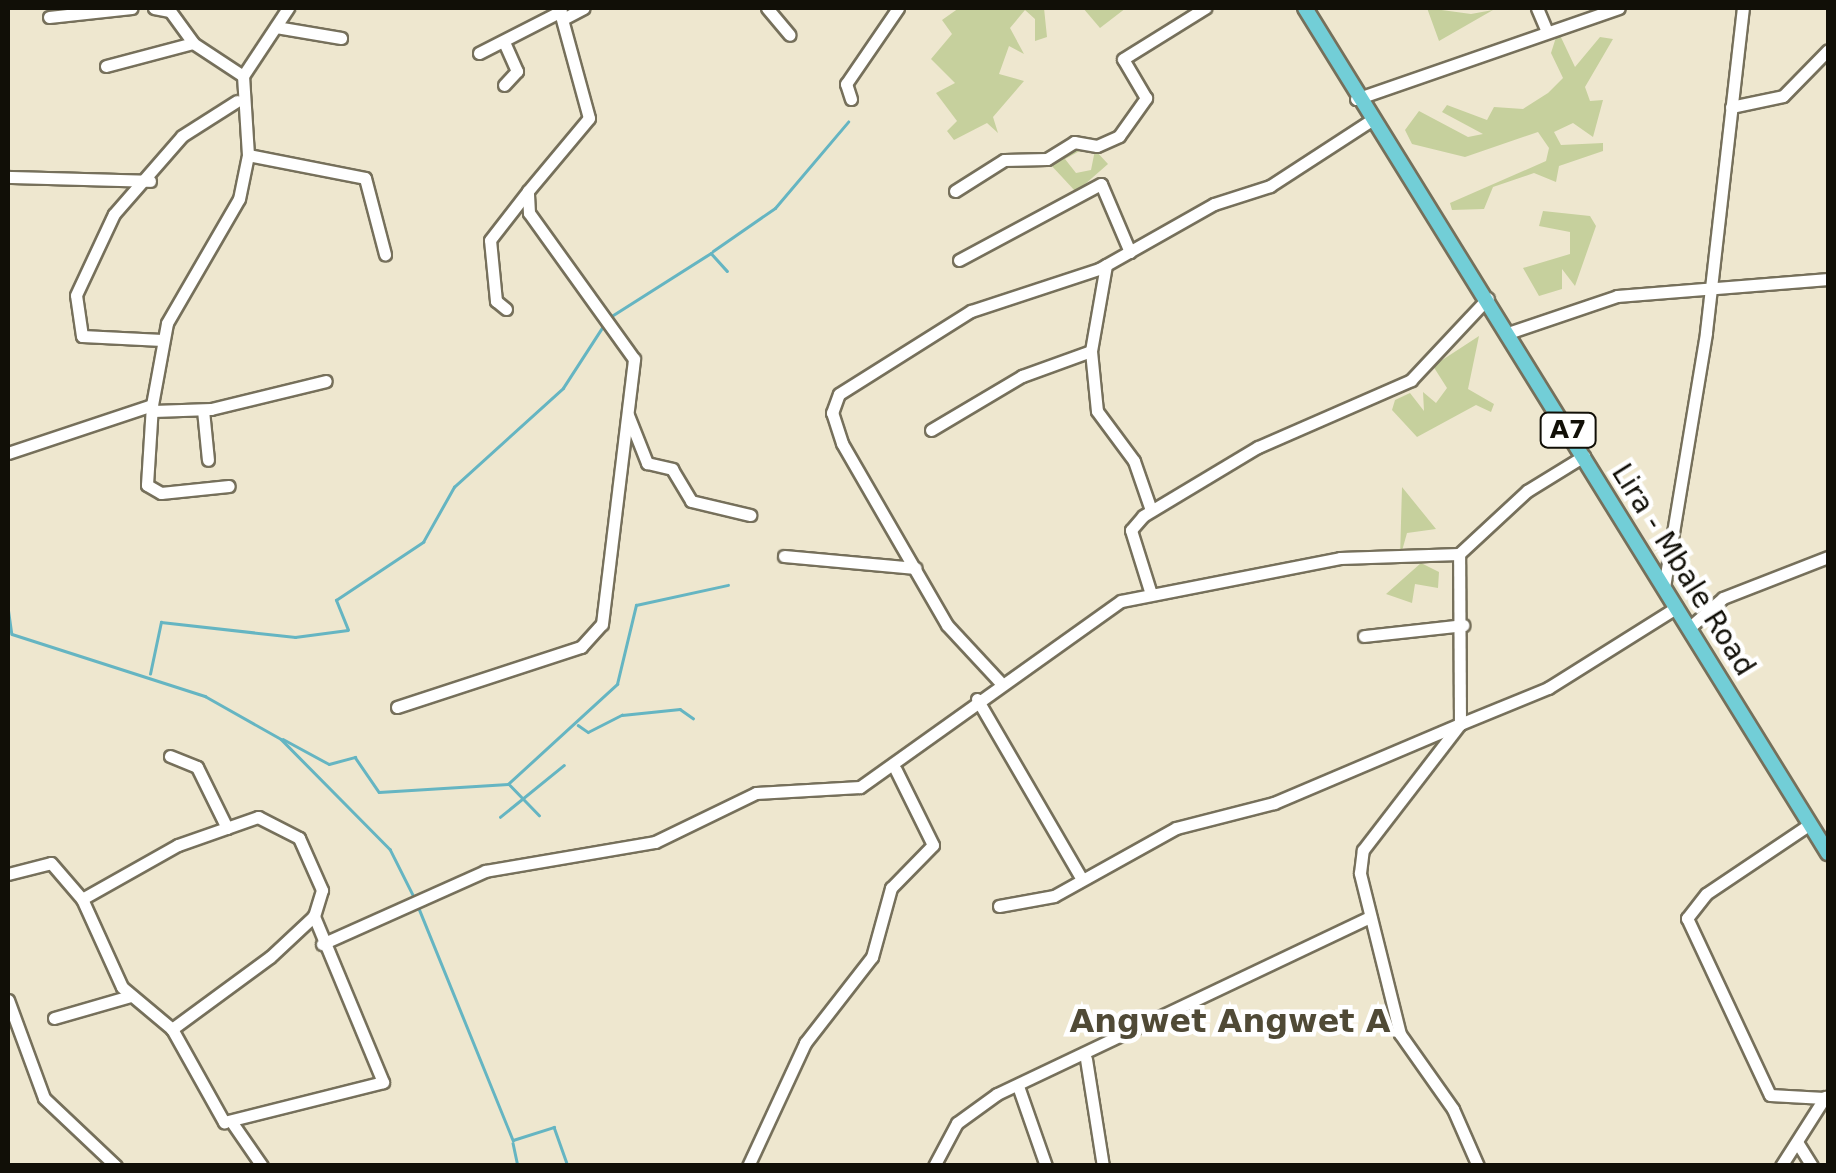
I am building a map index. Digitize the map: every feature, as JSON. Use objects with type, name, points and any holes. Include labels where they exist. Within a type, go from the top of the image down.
[{"type":"main road","name":"Lira - Mbale Road","points":[[1305,8],[1356,99],[1488,298],[1828,854]]},
{"type":"street","points":[[49,16],[132,8]]},
{"type":"street","points":[[154,8],[178,18],[193,43],[243,76]]},
{"type":"street","points":[[229,486],[152,490],[153,408],[162,340],[233,212],[248,155],[238,101],[243,76],[288,8]]},
{"type":"street","points":[[479,53],[562,12],[584,8]]},
{"type":"street","points":[[767,8],[790,36]]},
{"type":"street","points":[[851,99],[846,84],[898,8]]},
{"type":"street","points":[[955,192],[1004,160],[1047,159],[1074,142],[1097,146],[1119,136],[1146,98],[1124,59],[1205,8]]},
{"type":"street","points":[[1537,8],[1545,27]]},
{"type":"street","points":[[1356,99],[1545,27],[1620,8]]},
{"type":"street","points":[[1664,587],[1710,284],[1742,8]]},
{"type":"street","points":[[506,309],[496,300],[490,240],[588,120],[562,12]]},
{"type":"street","points":[[276,27],[341,38]]},
{"type":"street","points":[[504,42],[516,72],[504,85]]},
{"type":"street","points":[[106,66],[193,43]]},
{"type":"street","points":[[1732,107],[1783,96],[1828,50]]},
{"type":"street","points":[[162,340],[86,338],[76,323],[82,278],[114,214],[150,181],[182,136],[238,101]]},
{"type":"street","points":[[999,681],[957,639],[836,428],[839,394],[971,311],[1106,266],[1270,186],[1370,121]]},
{"type":"street","points":[[248,155],[365,178],[385,254]]},
{"type":"street","points":[[8,177],[150,181]]},
{"type":"street","points":[[960,260],[1100,184],[1130,252]]},
{"type":"street","points":[[396,707],[598,636],[628,415],[632,350],[531,218],[528,190]]},
{"type":"street","points":[[1106,266],[1091,351],[1101,423],[1134,461],[1151,510]]},
{"type":"street","points":[[1508,333],[1593,300],[1710,284],[1828,279]]},
{"type":"street","points":[[1151,594],[1130,530],[1151,510],[1258,446],[1411,380],[1488,298]]},
{"type":"street","points":[[931,430],[1022,376],[1091,351]]},
{"type":"street","points":[[10,447],[153,408],[203,410],[326,381]]},
{"type":"street","points":[[203,410],[208,460]]},
{"type":"street","points":[[628,415],[647,463],[672,469],[691,501],[750,514]]},
{"type":"street","points":[[322,944],[485,871],[654,842],[756,793],[843,790],[896,770],[999,681],[1120,601],[1340,558],[1459,554],[1527,490],[1584,456]]},
{"type":"street","points":[[1459,554],[1463,625],[1460,724],[1363,850],[1370,917],[1400,1034],[1454,1110],[1478,1166]]},
{"type":"street","points":[[784,556],[915,568]]},
{"type":"street","points":[[1689,628],[1723,598],[1828,556]]},
{"type":"street","points":[[1000,906],[1054,896],[1080,876],[1176,828],[1274,804],[1548,688],[1676,607]]},
{"type":"street","points":[[1364,636],[1463,625]]},
{"type":"street","points":[[977,700],[1080,876]]},
{"type":"street","points":[[170,756],[198,767],[227,828]]},
{"type":"street","points":[[748,1166],[804,1043],[872,956],[891,888],[933,845],[896,770]]},
{"type":"street","points":[[82,899],[227,828],[258,817],[299,838],[320,880],[314,916],[322,944],[385,1080],[233,1124]]},
{"type":"street","points":[[1810,824],[1706,894],[1688,918],[1770,1096],[1826,1096]]},
{"type":"street","points":[[8,874],[51,863],[82,899],[130,996],[172,1029],[262,1166]]},
{"type":"street","points":[[172,1029],[314,916]]},
{"type":"street","points":[[934,1166],[956,1123],[1018,1086],[1086,1060],[1370,917]]},
{"type":"street","points":[[54,1018],[130,996]]},
{"type":"street","points":[[8,1000],[44,1098],[116,1166]]},
{"type":"street","points":[[1086,1060],[1103,1166]]},
{"type":"street","points":[[1018,1086],[1046,1166]]},
{"type":"street","points":[[1782,1166],[1826,1096]]},
{"type":"street","points":[[1798,1142],[1812,1166]]},
{"type":"green space","points":[[959,8],[1044,8],[1047,37],[1035,41],[1035,19],[1025,10],[1010,28],[1024,54],[1009,46],[999,74],[1024,81],[993,117],[998,133],[987,123],[954,140],[947,131],[957,121],[936,93],[955,83],[931,59],[952,34],[942,20]]},
{"type":"green space","points":[[1083,8],[1126,8],[1100,28]]},
{"type":"green space","points":[[1427,8],[1471,14],[1493,10],[1439,41]]},
{"type":"green space","points":[[1558,31],[1575,67],[1600,37],[1613,39],[1585,87],[1590,101],[1603,100],[1593,137],[1573,123],[1554,132],[1561,145],[1603,143],[1603,151],[1559,166],[1556,182],[1534,173],[1493,187],[1484,209],[1452,210],[1450,203],[1546,161],[1549,148],[1538,132],[1465,157],[1412,144],[1405,130],[1419,111],[1468,137],[1483,134],[1442,112],[1447,105],[1487,120],[1494,107],[1523,109],[1548,93],[1563,78],[1551,53]]},
{"type":"green space","points":[[1076,144],[1087,147],[1065,159],[1076,173],[1091,170],[1095,150],[1108,164],[1076,192],[1049,163]]},
{"type":"green space","points":[[1543,211],[1590,216],[1596,226],[1575,286],[1562,269],[1562,289],[1539,296],[1523,268],[1570,254],[1570,232],[1539,226]]},
{"type":"green space","points":[[1479,336],[1468,389],[1494,404],[1491,412],[1476,405],[1417,437],[1392,410],[1395,400],[1410,393],[1424,411],[1423,392],[1436,403],[1447,388],[1433,366]]},
{"type":"green space","points":[[1402,487],[1436,529],[1407,533],[1400,558]]},
{"type":"green space","points":[[1421,563],[1439,572],[1438,588],[1415,584],[1412,603],[1386,594]]},
{"type":"waterway","points":[[713,251],[775,208],[848,122]]},
{"type":"waterway","points":[[610,317],[711,253],[727,271]]},
{"type":"waterway","points":[[150,674],[161,622],[295,637],[348,630],[336,600],[423,542],[454,487],[563,388],[605,323]]},
{"type":"waterway","points":[[283,739],[329,764],[355,757],[379,792],[508,784],[617,684],[636,605],[728,585]]},
{"type":"waterway","points":[[8,607],[12,634],[205,696],[281,739],[390,849],[415,899]]},
{"type":"waterway","points":[[578,725],[588,732],[622,715],[680,709],[693,718]]},
{"type":"waterway","points":[[500,817],[564,765]]},
{"type":"waterway","points":[[510,785],[539,815]]},
{"type":"waterway","points":[[418,906],[513,1140],[554,1127],[568,1166]]},
{"type":"waterway","points":[[513,1143],[518,1166]]},
{"type":"district","name":"Angwet Angwet A","points":[[1230,1021]]}]
